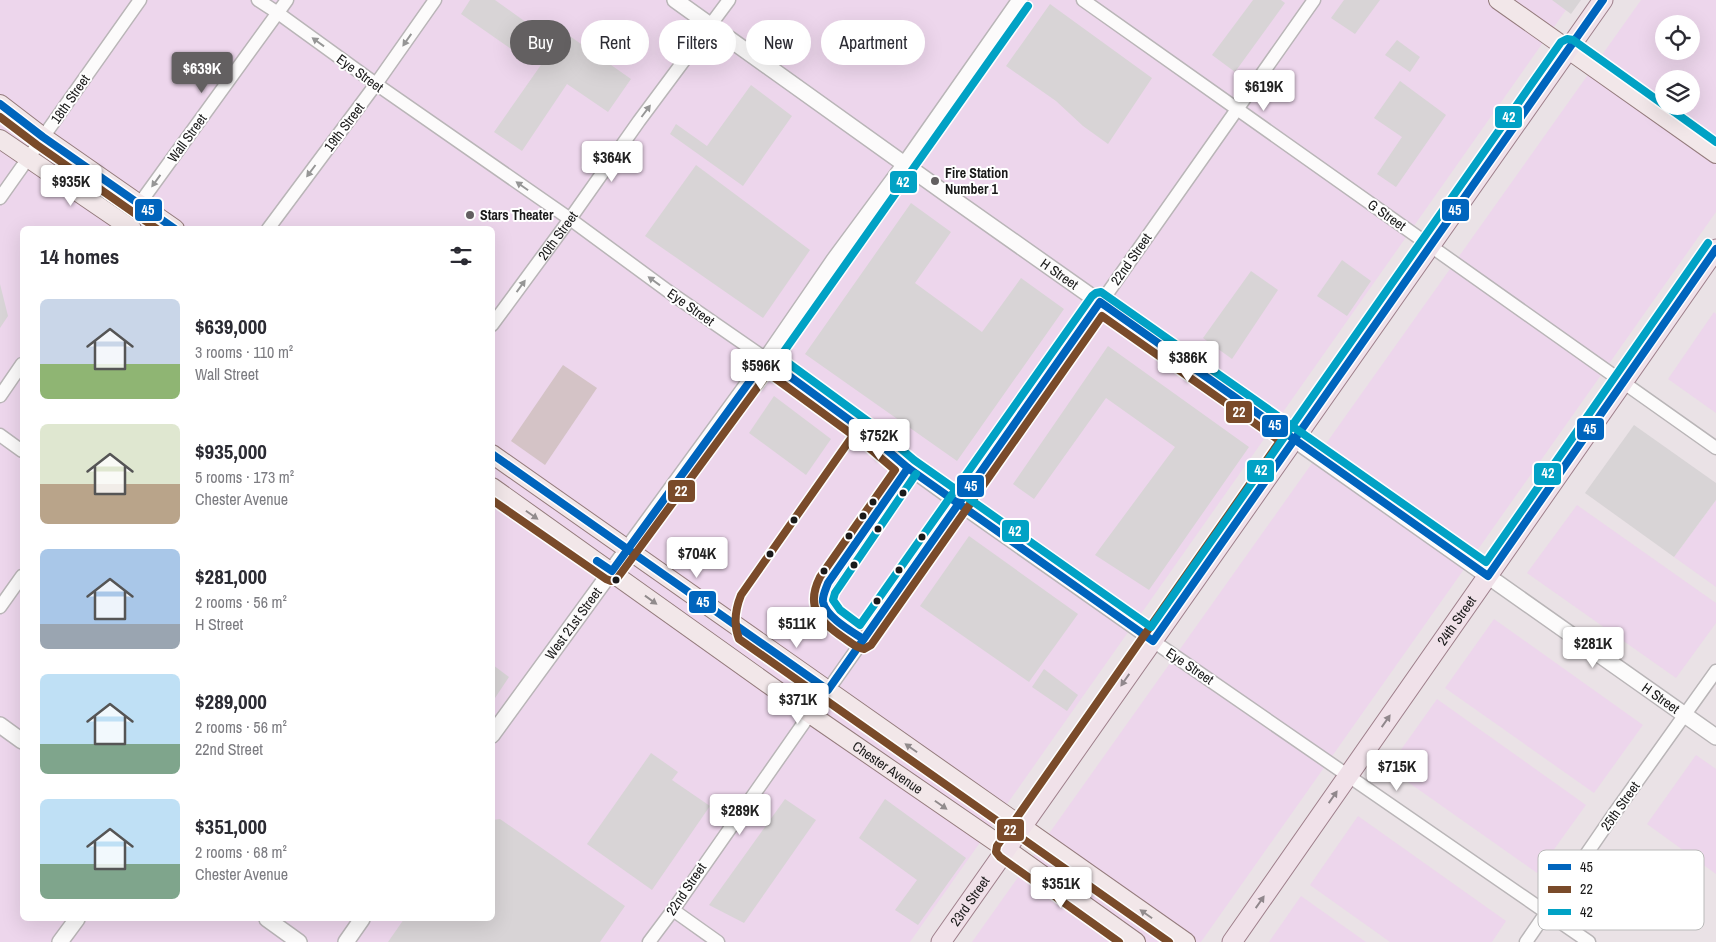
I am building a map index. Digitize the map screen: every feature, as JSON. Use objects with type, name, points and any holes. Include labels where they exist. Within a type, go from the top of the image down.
[{"type":"main road","points":[[1498,0],[1716,154]]},
{"type":"main road","name":"23rd Street","points":[[941,942],[1603,0]]},
{"type":"main road","points":[[0,104],[43,137],[171,226]]},
{"type":"main road","points":[[0,139],[124,226]]},
{"type":"main road","name":"24th Street","points":[[1232,942],[1716,249]]},
{"type":"main road","name":"Chester Avenue","points":[[495,456],[1186,942]]},
{"type":"main road","name":"Chester Avenue","points":[[495,489],[810,714],[1136,942]]},
{"type":"street","name":"18th Street","points":[[0,198],[140,0]]},
{"type":"street","name":"Eye Street","points":[[258,0],[766,359],[867,433],[908,468],[958,504],[1538,907]]},
{"type":"street","name":"Wall Street","points":[[140,203],[287,0]]},
{"type":"street","name":"19th Street","points":[[270,226],[376,84],[435,0]]},
{"type":"street","name":"H Street","points":[[676,0],[704,20]]},
{"type":"street","name":"20th Street","points":[[715,20],[729,0]]},
{"type":"street","name":"West 21st Street","points":[[495,731],[766,359],[834,260],[1020,0]]},
{"type":"street","name":"G Street","points":[[1083,0],[1716,448]]},
{"type":"street","name":"22nd Street","points":[[828,690],[1314,0]]},
{"type":"street","name":"H Street","points":[[736,43],[904,164],[1716,737]]},
{"type":"street","name":"20th Street","points":[[495,321],[570,219],[638,120],[680,65]]},
{"type":"street","points":[[0,396],[20,367]]},
{"type":"street","points":[[0,435],[20,450]]},
{"type":"street","points":[[0,607],[20,579]]},
{"type":"street","name":"25th Street","points":[[1590,850],[1716,671]]},
{"type":"street","name":"22nd Street","points":[[649,942],[810,714]]},
{"type":"street","points":[[0,725],[20,740]]},
{"type":"street","points":[[673,910],[718,942]]},
{"type":"street","points":[[60,942],[75,921]]},
{"type":"street","points":[[271,921],[299,942]]},
{"type":"street","points":[[346,942],[361,921]]},
{"type":"street","name":"25th Street","points":[[1526,942],[1538,925]]},
{"type":"street","name":"Eye Street","points":[[1572,930],[1589,942]]},
{"type":"shaded area","points":[[0,0],[1573,0],[910,942],[0,942]]},
{"type":"shaded area","points":[[470,0],[495,0],[523,20],[510,20],[510,48],[461,14]]},
{"type":"shaded area","points":[[1253,0],[1281,0],[1285,3],[1235,72],[1212,55]]},
{"type":"shaded area","points":[[1344,0],[1380,0],[1355,34],[1331,18]]},
{"type":"shaded area","points":[[1552,0],[1581,0],[1571,14]]},
{"type":"shaded area","points":[[1641,0],[1716,0],[1716,212],[1201,942],[972,942]]},
{"type":"shaded area","points":[[1050,4],[1152,78],[1108,144],[1083,126],[1056,101],[1006,66]]},
{"type":"shaded area","points":[[571,37],[581,44],[581,65],[611,65],[631,79],[608,112],[567,84],[522,151],[494,132],[541,65],[571,65]]},
{"type":"shaded area","points":[[1397,40],[1420,57],[1410,72],[1385,55]]},
{"type":"shaded area","points":[[1400,81],[1446,115],[1396,187],[1377,174],[1402,137],[1374,118]]},
{"type":"shaded area","points":[[751,85],[792,116],[743,186],[670,134],[676,124],[707,146]]},
{"type":"shaded area","points":[[696,165],[810,250],[763,318],[645,236]]},
{"type":"shaded area","points":[[911,203],[951,232],[915,283],[982,332],[1021,278],[1064,309],[957,461],[805,354]]},
{"type":"shaded area","points":[[1342,260],[1371,281],[1347,316],[1317,296]]},
{"type":"shaded area","points":[[1251,271],[1278,290],[1232,359],[1203,338]]},
{"type":"shaded area","points":[[0,284],[8,316],[0,328]]},
{"type":"shaded area","points":[[1714,312],[1716,314],[1716,413],[1668,379]]},
{"type":"shaded area","points":[[1108,346],[1249,447],[1149,590],[1095,555],[1175,447],[1106,398],[1034,499],[1013,484]]},
{"type":"shaded area","points":[[563,365],[597,388],[545,465],[511,441]]},
{"type":"shaded area","points":[[774,396],[831,439],[806,475],[749,433]]},
{"type":"shaded area","points":[[1634,425],[1716,483],[1716,500],[1674,557],[1585,493]]},
{"type":"shaded area","points":[[1716,500],[1716,587],[1674,557]]},
{"type":"shaded area","points":[[1577,505],[1716,603],[1716,623],[1676,678],[1527,573]]},
{"type":"shaded area","points":[[969,536],[1078,614],[1029,682],[920,606]]},
{"type":"shaded area","points":[[1494,619],[1643,725],[1594,793],[1445,688]]},
{"type":"shaded area","points":[[495,666],[509,677],[495,698]]},
{"type":"shaded area","points":[[1044,669],[1078,695],[1067,711],[1032,687]]},
{"type":"shaded area","points":[[1437,699],[1586,805],[1554,850],[1538,850],[1537,873],[1388,768]]},
{"type":"shaded area","points":[[651,753],[678,772],[672,780],[710,806],[652,890],[587,844]]},
{"type":"shaded area","points":[[1696,755],[1716,769],[1716,874],[1704,865],[1704,850],[1683,850],[1647,824]]},
{"type":"shaded area","points":[[785,799],[816,820],[744,923],[709,905]]},
{"type":"shaded area","points":[[885,799],[966,858],[918,925],[895,910],[917,880],[859,838]]},
{"type":"shaded area","points":[[1358,816],[1506,921],[1492,942],[1390,942],[1310,885]]},
{"type":"shaded area","points":[[500,819],[625,906],[600,942],[388,942],[403,921],[495,921],[495,820]]},
{"type":"shaded area","points":[[1301,896],[1366,942],[1269,942]]},
{"type":"transit line","name":"45","points":[[597,561],[612,571],[766,359],[867,433],[908,468],[1153,641],[1603,0]]},
{"type":"transit line","name":"42","points":[[1028,6],[780,357],[873,425],[914,460],[1151,627],[1561,42],[1567,39],[1573,40],[1655,99]]},
{"type":"transit line","name":"45","points":[[0,104],[43,137],[171,226]]},
{"type":"transit line","name":"42","points":[[1678,115],[1716,142]]},
{"type":"transit line","name":"22","points":[[0,117],[153,226]]},
{"type":"transit line","name":"42","points":[[916,474],[835,593],[833,600],[840,610],[860,625],[1092,296],[1101,292],[1486,562],[1708,243]]},
{"type":"transit line","name":"45","points":[[495,456],[828,690],[1100,302],[1488,576],[1716,249]]},
{"type":"transit line","name":"22","points":[[495,502],[606,579],[616,580],[768,373],[861,441],[895,470],[820,577],[814,597],[814,605],[821,619],[835,632],[864,649],[871,645],[1102,316],[1280,441],[997,846],[996,852],[1000,857],[1119,942]]},
{"type":"transit line","name":"22","points":[[859,427],[741,595],[736,617],[739,639],[1169,942]]},
{"type":"transit line","name":"45","points":[[863,639],[829,613],[823,602],[824,595],[828,583],[908,468]]},
{"type":"place","name":"Fire Station Number 1","points":[[935,181]]},
{"type":"place","name":"Stars Theater","points":[[470,215]]}]
